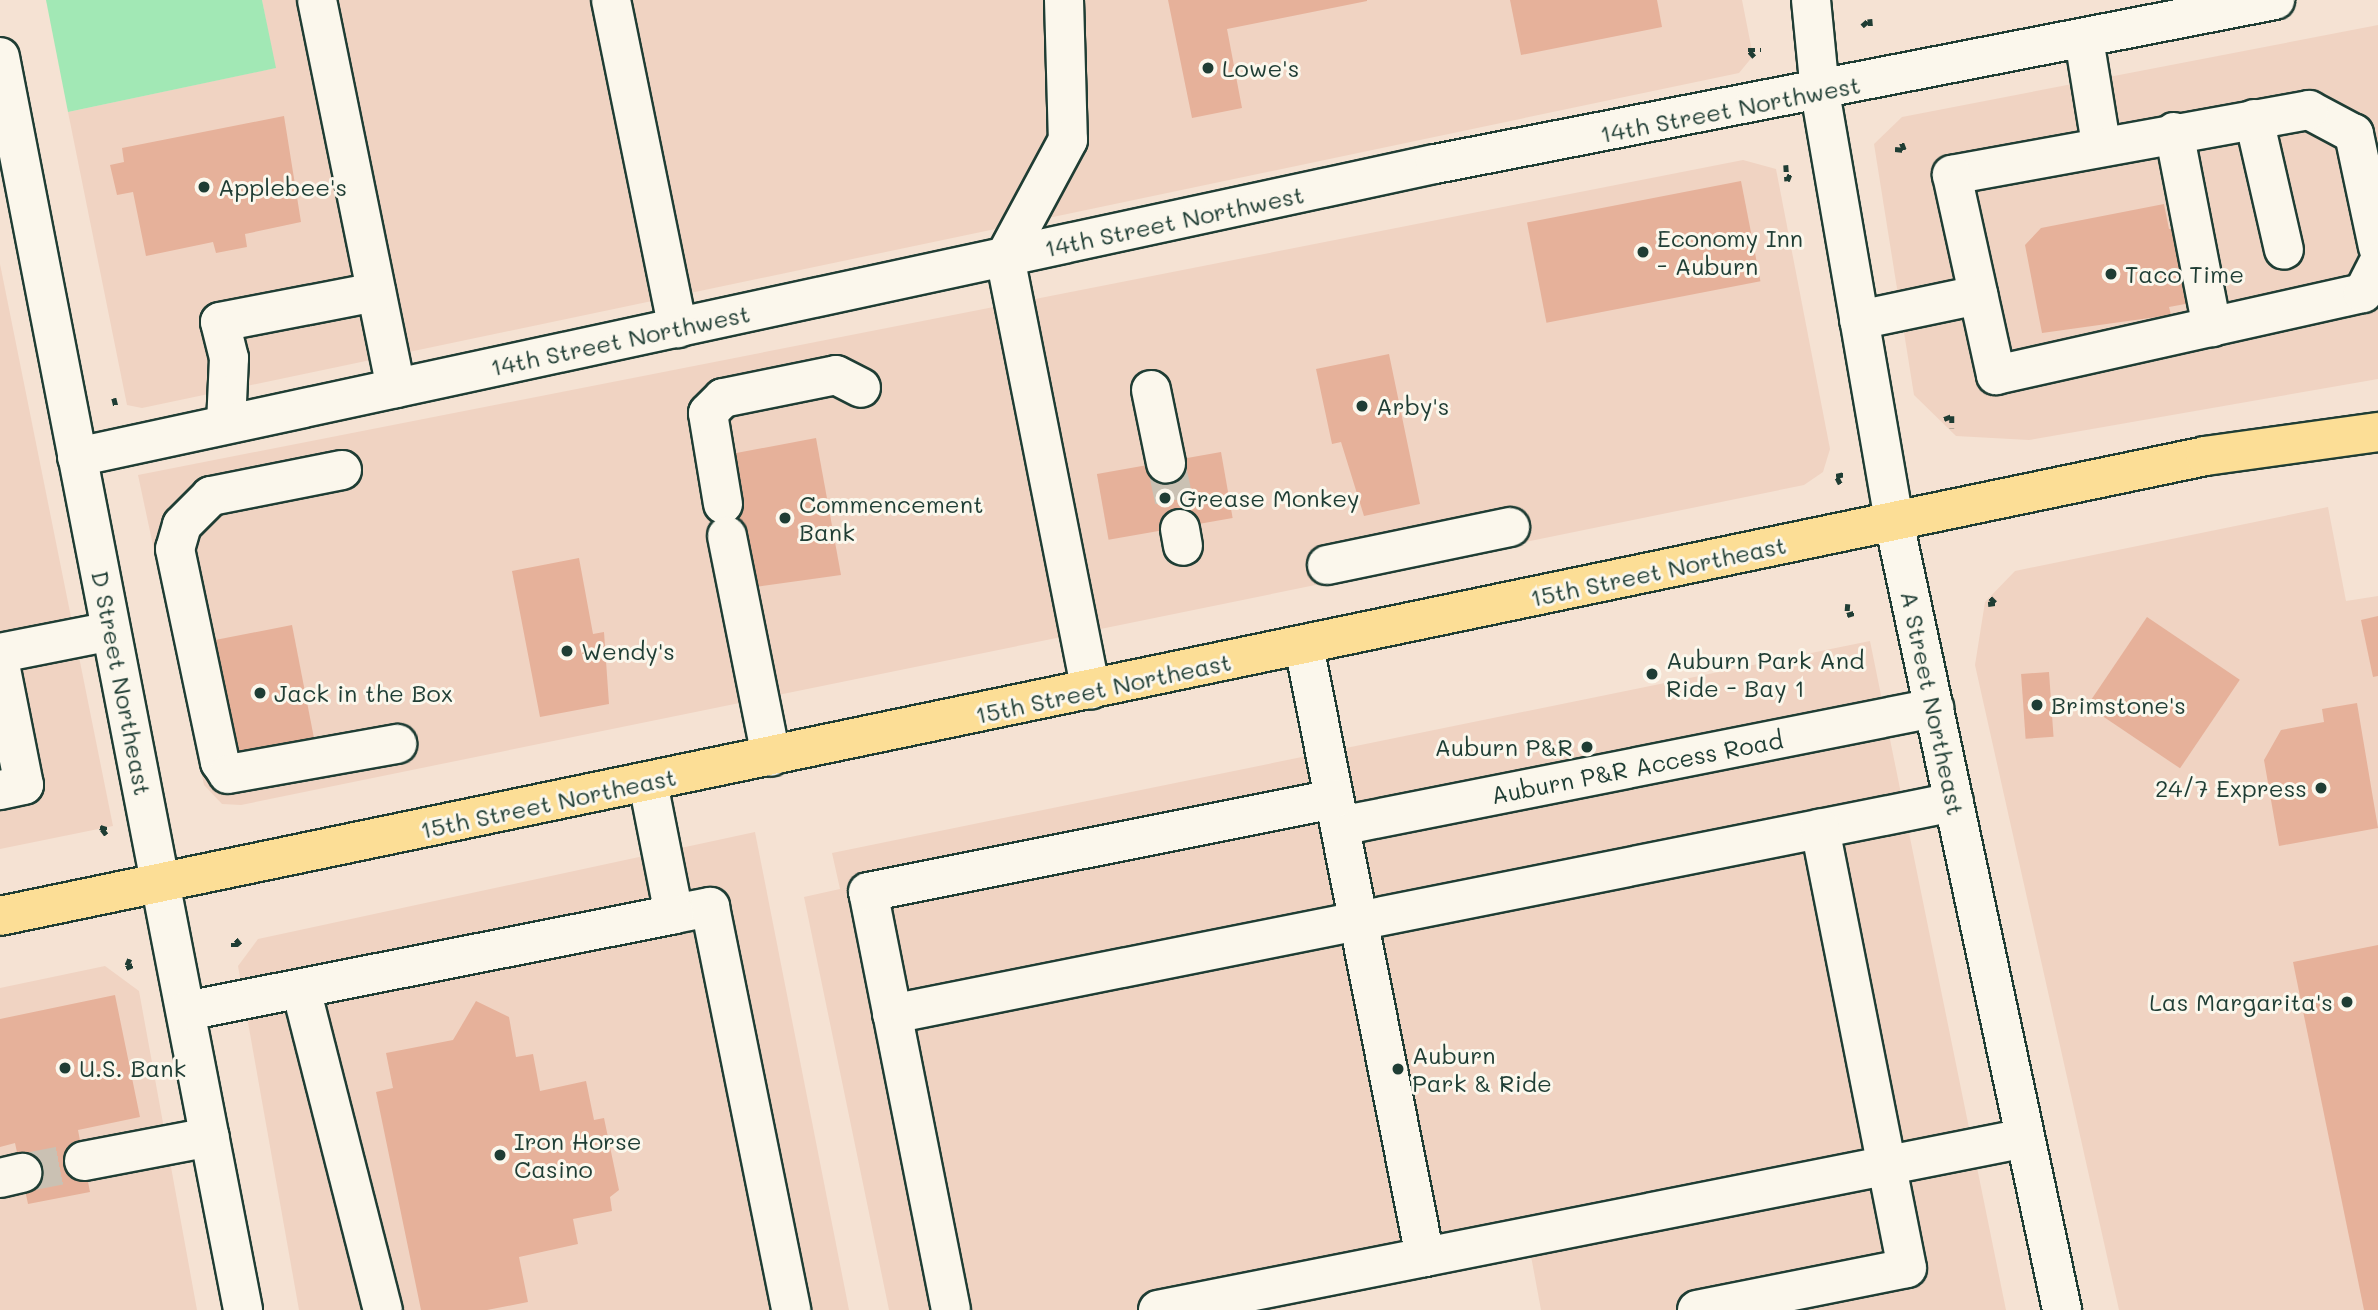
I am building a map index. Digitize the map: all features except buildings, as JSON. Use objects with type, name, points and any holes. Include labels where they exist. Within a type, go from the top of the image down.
[{"type":"main road","name":"15th Street Northeast","points":[[0,916],[648,783],[2205,456],[2378,432]]},
{"type":"street","points":[[317,0],[396,388]]},
{"type":"street","points":[[611,0],[678,328]]},
{"type":"street","points":[[1064,0],[1068,140],[1005,257],[1091,690]]},
{"type":"street","name":"A Street Northeast","points":[[1790,0],[1820,92]]},
{"type":"street","name":"A Street Northeast","points":[[1811,0],[1820,92],[1894,522],[2062,1310]]},
{"type":"street","name":"14th Street Northwest","points":[[77,457],[1435,164],[1820,92],[2275,0]]},
{"type":"street","points":[[2084,39],[2101,144]]},
{"type":"street","name":"D Street Northeast","points":[[1,63],[243,1310]]},
{"type":"street","points":[[2378,247],[2354,134],[2309,110],[2101,144],[1952,175],[1996,375],[2363,293],[2378,263]]},
{"type":"street","points":[[2254,119],[2284,250]]},
{"type":"street","points":[[2174,132],[2212,327]]},
{"type":"street","points":[[226,424],[229,358],[220,322],[376,292]]},
{"type":"street","points":[[1859,320],[1978,295]]},
{"type":"street","points":[[771,757],[725,520],[708,413],[723,398],[836,375],[861,388]]},
{"type":"street","points":[[1151,390],[1166,463]]},
{"type":"street","points":[[342,470],[211,496],[182,525],[175,549],[220,762],[228,774],[397,744]]},
{"type":"street","points":[[1326,565],[1510,527]]},
{"type":"street","points":[[0,653],[111,631]]},
{"type":"street","points":[[1304,646],[1425,1257]]},
{"type":"street","points":[[0,664],[24,785],[0,790]]},
{"type":"street","name":"Auburn P&R Access Road","points":[[892,1014],[868,892],[1934,708]]},
{"type":"street","points":[[648,783],[674,914]]},
{"type":"street","points":[[951,1310],[892,1014],[1954,803]]},
{"type":"street","points":[[1697,1310],[1907,1268],[1820,829]]},
{"type":"street","points":[[186,1011],[710,907],[790,1310]]},
{"type":"street","points":[[301,989],[383,1310]]},
{"type":"street","points":[[84,1161],[210,1138]]},
{"type":"street","points":[[1158,1310],[2025,1138]]},
{"type":"path","points":[[1862,26],[1870,19],[1871,30]]},
{"type":"path","points":[[1754,57],[1748,50],[1761,51]]},
{"type":"path","points":[[1895,149],[1905,150],[1900,142]]},
{"type":"path","points":[[1786,165],[1787,181],[1791,171]]},
{"type":"path","points":[[114,398],[116,407]]},
{"type":"path","points":[[1944,419],[1952,416],[1952,428]]},
{"type":"path","points":[[1840,484],[1836,476],[1845,474]]},
{"type":"path","points":[[1848,604],[1847,615],[1857,612]]},
{"type":"path","points":[[231,945],[240,945],[235,939]]},
{"type":"path","points":[[130,959],[126,968],[135,964]]},
{"type":"shaded area","points":[[262,0],[1742,0],[1753,56],[1739,73],[142,408],[127,405],[68,112],[275,68]]},
{"type":"shaded area","points":[[2378,25],[2378,379],[2029,440],[1956,436],[1914,395],[1874,144],[1902,117]]},
{"type":"shaded area","points":[[1743,160],[1776,169],[1830,449],[1823,472],[1804,485],[241,805],[222,804],[204,785],[138,475]]},
{"type":"shaded area","points":[[0,264],[113,826],[0,849]]},
{"type":"shaded area","points":[[2328,507],[2346,601],[2378,596],[2378,1310],[2119,1310],[1975,665],[1985,602],[2015,571]]},
{"type":"shaded area","name":"Auburn Park & Ride","points":[[1870,641],[2006,1310],[1541,1310],[1531,1256],[1272,1310],[889,1310],[804,897],[840,889],[832,853]]},
{"type":"shaded area","points":[[755,832],[849,1310],[299,1310],[238,966],[258,939]]},
{"type":"shaded area","points":[[105,966],[139,991],[197,1310],[0,1310],[0,988]]},
{"type":"green space","points":[[46,0],[262,0],[276,68],[68,112]]},
{"type":"tunnel","points":[[1166,463],[1180,529]]},
{"type":"tunnel","points":[[22,1173],[84,1161]]},
{"type":"place","name":"Lowe's","points":[[1208,68]]},
{"type":"place","name":"Applebee's","points":[[204,187]]},
{"type":"place","name":"Economy Inn - Auburn","points":[[1643,252]]},
{"type":"place","name":"Taco Time","points":[[2111,274]]},
{"type":"place","name":"Arby's","points":[[1362,406]]},
{"type":"place","name":"Grease Monkey","points":[[1165,498]]},
{"type":"place","name":"Commencement Bank","points":[[785,518]]},
{"type":"place","name":"Wendy's","points":[[567,651]]},
{"type":"place","name":"Auburn Park And Ride - Bay 1","points":[[1652,674]]},
{"type":"place","name":"Jack in the Box","points":[[260,693]]},
{"type":"place","name":"Brimstone's","points":[[2037,705]]},
{"type":"place","name":"Auburn P&R","points":[[1587,747]]},
{"type":"place","name":"24/7 Express","points":[[2321,788]]},
{"type":"place","name":"Las Margarita's","points":[[2347,1002]]},
{"type":"place","name":"U.S. Bank","points":[[65,1068]]},
{"type":"place","name":"Auburn Park & Ride","points":[[1398,1069]]},
{"type":"place","name":"Iron Horse Casino","points":[[500,1155]]}]
